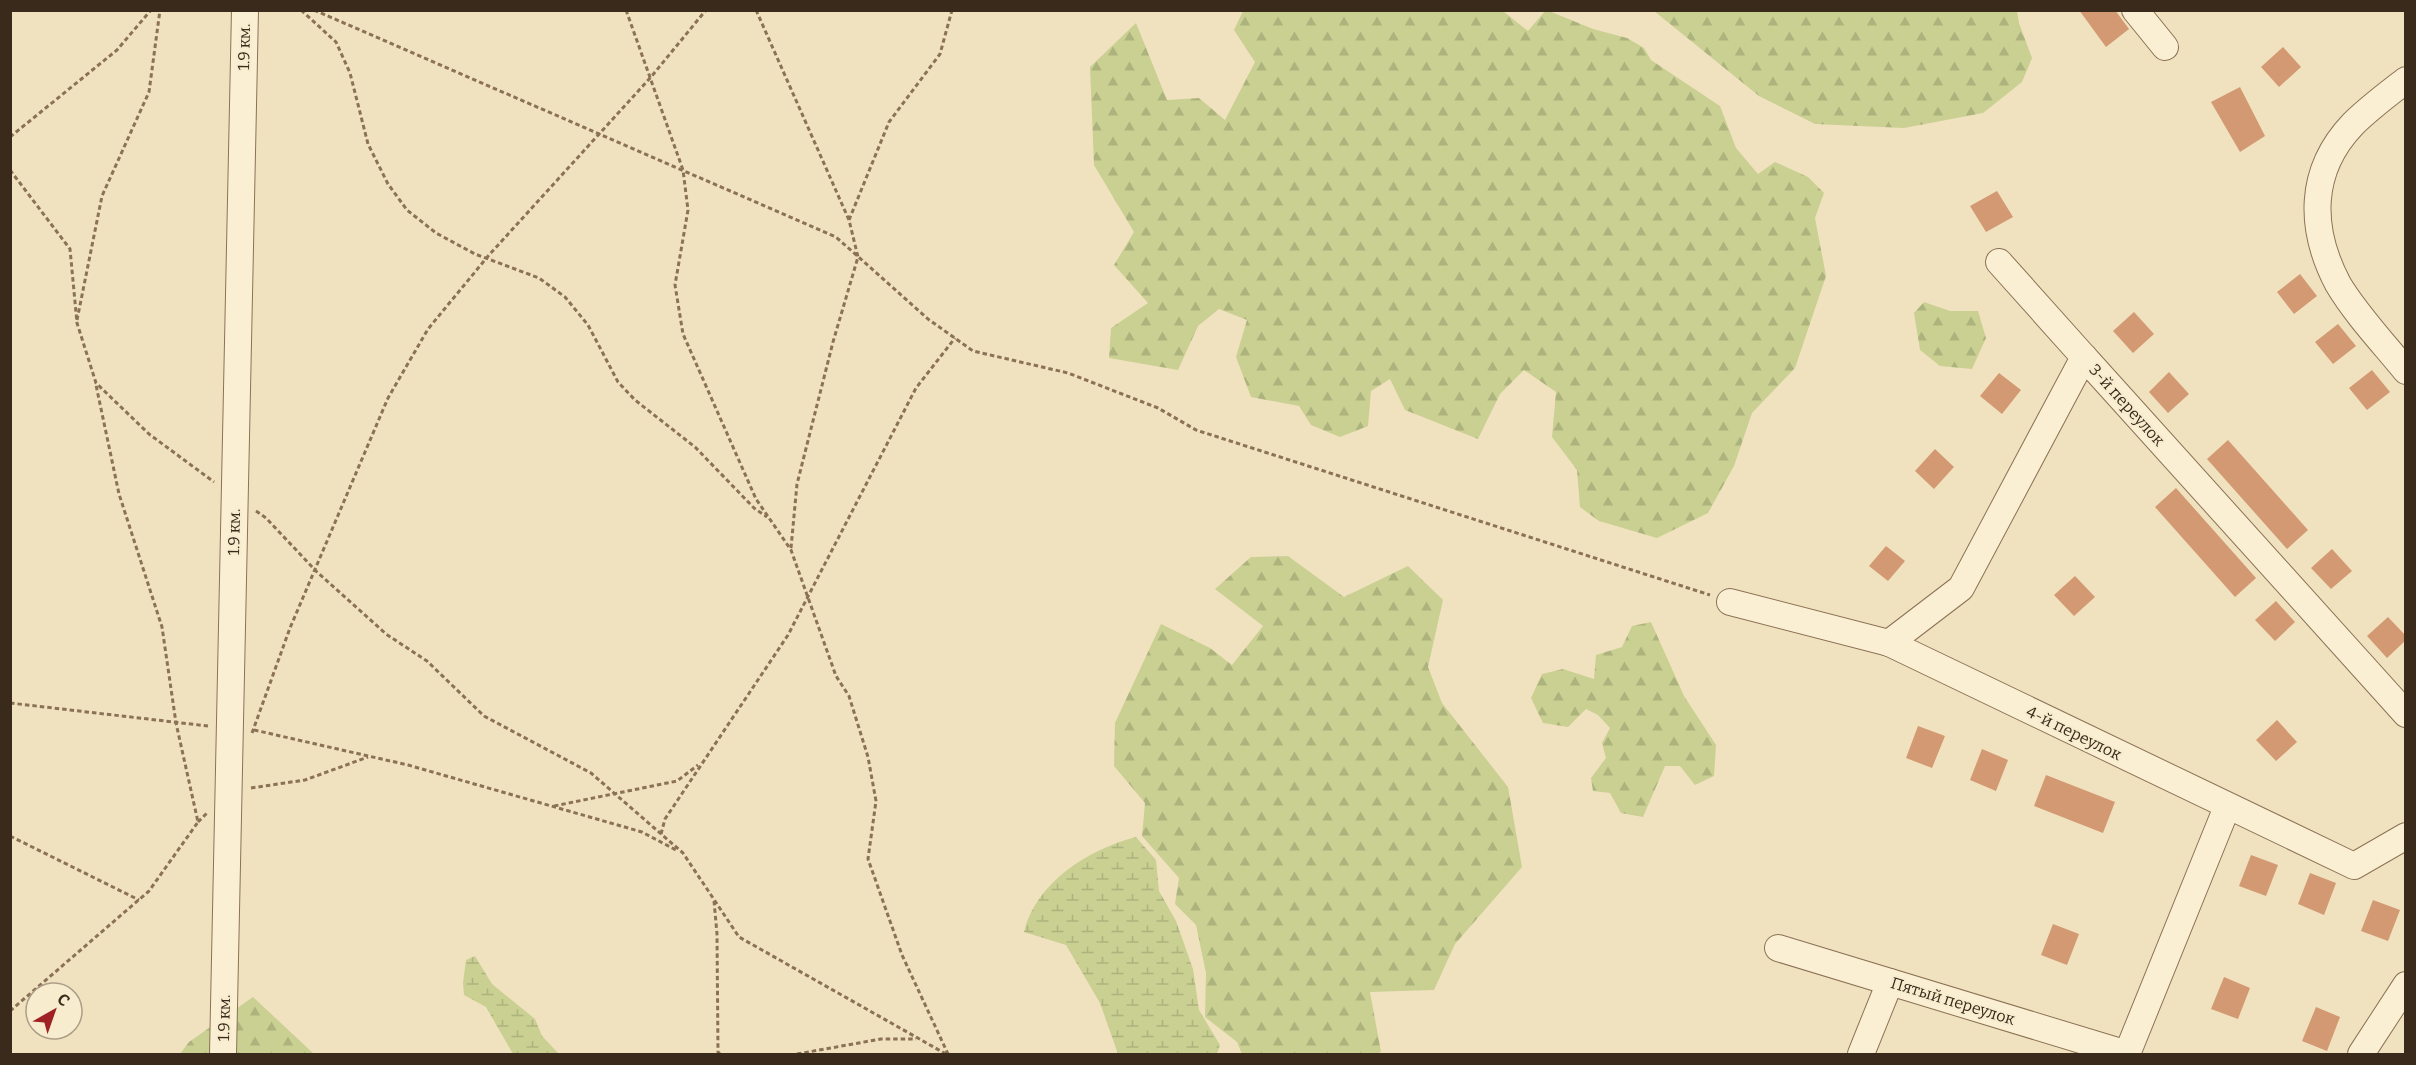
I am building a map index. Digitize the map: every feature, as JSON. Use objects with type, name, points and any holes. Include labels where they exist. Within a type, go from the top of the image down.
[{"type":"street","name":"1.9 км.","points":[[223,1054],[245,10]]},
{"type":"street","points":[[2135,10],[2165,47]]},
{"type":"street","points":[[2406,80],[2352,125],[2324,166],[2318,189],[2316,218],[2324,254],[2340,286],[2406,371]]},
{"type":"street","points":[[1999,262],[2084,357]]},
{"type":"street","name":"3-й переулок","points":[[1889,643],[1961,588],[2084,357],[2406,714]]},
{"type":"street","name":"4-й переулок","points":[[1730,602],[1889,643],[2354,866],[2406,836]]},
{"type":"street","points":[[2127,1054],[2227,807]]},
{"type":"street","name":"Пятый переулок","points":[[1778,948],[2127,1054]]},
{"type":"street","points":[[1861,1054],[1890,982]]},
{"type":"street","points":[[2361,1054],[2406,985]]},
{"type":"path","points":[[10,137],[117,50],[151,10]]},
{"type":"path","points":[[77,323],[102,196],[149,92],[160,10]]},
{"type":"path","points":[[302,10],[336,42],[350,73],[368,144],[388,184],[407,210],[436,233],[487,258],[539,278],[565,297],[588,326],[618,381],[635,400],[695,447],[754,508],[770,519]]},
{"type":"path","points":[[314,10],[836,237],[928,319],[973,351],[1068,373],[1158,408],[1196,430],[1730,602]]},
{"type":"path","points":[[626,10],[683,170],[688,210],[675,285],[683,334],[756,499],[790,550],[836,676],[849,696],[867,757],[876,801],[868,859],[902,955],[947,1054]]},
{"type":"path","points":[[250,740],[290,628],[388,398],[428,329],[487,258],[651,77],[706,10]]},
{"type":"path","points":[[756,10],[849,220],[858,257],[833,342],[797,484],[790,550]]},
{"type":"path","points":[[849,220],[889,122],[940,54],[952,10]]},
{"type":"path","points":[[10,170],[70,249],[77,323],[96,383],[119,494],[162,627],[176,723],[198,822]]},
{"type":"path","points":[[661,834],[665,819],[788,635],[916,388],[956,338]]},
{"type":"path","points":[[96,383],[148,434],[215,483]]},
{"type":"path","points":[[249,506],[266,518],[316,571],[386,634],[427,661],[484,716],[591,773],[661,834],[682,853],[739,937],[947,1054]]},
{"type":"path","points":[[10,703],[209,726]]},
{"type":"path","points":[[242,729],[370,756],[551,806],[642,832],[682,853]]},
{"type":"path","points":[[242,789],[305,780],[370,756]]},
{"type":"path","points":[[551,806],[677,781],[702,762]]},
{"type":"path","points":[[10,1011],[149,891],[198,822],[214,806]]},
{"type":"path","points":[[10,837],[139,900]]},
{"type":"path","points":[[714,899],[717,934],[718,1052],[720,1054]]},
{"type":"path","points":[[797,1054],[881,1039],[918,1039]]},
{"type":"green space","points":[[1243,11],[1503,11],[1528,31],[1545,11],[1549,11],[1593,29],[1627,38],[1644,48],[1651,60],[1720,106],[1736,148],[1758,174],[1775,162],[1808,177],[1824,193],[1815,218],[1826,276],[1795,368],[1752,413],[1734,466],[1708,513],[1657,538],[1599,521],[1580,507],[1577,470],[1552,437],[1556,392],[1524,370],[1500,394],[1478,439],[1405,410],[1390,379],[1371,391],[1368,426],[1340,437],[1311,425],[1299,406],[1251,397],[1236,357],[1247,320],[1219,309],[1198,326],[1178,370],[1109,358],[1111,328],[1148,303],[1114,265],[1134,232],[1094,165],[1090,67],[1136,23],[1167,100],[1199,98],[1225,120],[1255,62],[1234,30]]},
{"type":"green space","points":[[1654,11],[2017,11],[2032,58],[2022,82],[1983,113],[1904,128],[1815,124],[1759,96]]},
{"type":"green space","points":[[1924,302],[1950,311],[1978,311],[1986,338],[1972,369],[1940,366],[1920,350],[1914,313]]},
{"type":"green space","points":[[1288,556],[1344,597],[1408,566],[1443,600],[1428,667],[1442,703],[1508,787],[1522,867],[1455,944],[1434,990],[1370,992],[1381,1052],[1376,1054],[1242,1054],[1237,1042],[1205,1017],[1206,973],[1196,925],[1175,904],[1179,878],[1142,836],[1145,803],[1114,766],[1115,723],[1161,624],[1210,648],[1232,665],[1263,626],[1215,589],[1251,557]]},
{"type":"green space","points":[[1651,622],[1684,696],[1716,745],[1714,776],[1695,785],[1680,766],[1665,766],[1643,817],[1621,813],[1610,793],[1593,791],[1591,778],[1606,758],[1602,743],[1610,728],[1598,715],[1586,709],[1568,727],[1543,723],[1531,698],[1542,674],[1563,669],[1594,679],[1596,655],[1622,647],[1632,626]]},
{"type":"green space","points":[[1136,837],[1156,860],[1159,891],[1176,921],[1193,969],[1199,1010],[1220,1045],[1217,1054],[1118,1054],[1100,1003],[1066,945],[1024,932],[1030,914],[1040,898],[1067,870],[1100,850]]},
{"type":"green space","points":[[475,956],[492,984],[535,1019],[542,1036],[559,1054],[513,1054],[486,1007],[464,995],[466,960]]},
{"type":"green space","points":[[253,997],[314,1054],[180,1054],[189,1042]]},
{"type":"building","points":[[2079,10],[2115,10],[2129,29],[2106,47]]},
{"type":"building","points":[[2283,47],[2301,67],[2279,87],[2261,67]]},
{"type":"building","points":[[2240,87],[2265,136],[2240,152],[2211,102]]},
{"type":"building","points":[[1997,191],[2013,217],[1986,232],[1970,206]]},
{"type":"building","points":[[2300,274],[2317,296],[2294,314],[2277,292]]},
{"type":"building","points":[[2134,312],[2154,334],[2133,353],[2113,331]]},
{"type":"building","points":[[2338,324],[2356,346],[2333,364],[2315,342]]},
{"type":"building","points":[[2372,370],[2390,392],[2367,410],[2349,388]]},
{"type":"building","points":[[2169,372],[2189,394],[2168,413],[2149,392]]},
{"type":"building","points":[[1999,373],[2021,390],[2002,414],[1980,396]]},
{"type":"building","points":[[2228,440],[2308,530],[2287,549],[2207,459]]},
{"type":"building","points":[[1935,449],[1954,467],[1934,489],[1915,471]]},
{"type":"building","points":[[2176,488],[2256,578],[2235,597],[2155,507]]},
{"type":"building","points":[[1886,546],[1905,561],[1888,581],[1869,566]]},
{"type":"building","points":[[2332,549],[2352,571],[2331,589],[2311,568]]},
{"type":"building","points":[[2075,576],[2095,597],[2074,616],[2054,595]]},
{"type":"building","points":[[2276,601],[2295,622],[2275,641],[2255,620]]},
{"type":"building","points":[[2388,617],[2406,636],[2406,640],[2387,658],[2367,636]]},
{"type":"building","points":[[2277,720],[2297,742],[2276,761],[2256,740]]},
{"type":"building","points":[[1918,726],[1945,736],[1932,768],[1906,758]]},
{"type":"building","points":[[1982,749],[2008,760],[1996,791],[1970,780]]},
{"type":"building","points":[[2046,775],[2115,802],[2103,833],[2034,806]]},
{"type":"building","points":[[2251,855],[2278,865],[2266,896],[2239,886]]},
{"type":"building","points":[[2310,873],[2336,883],[2324,915],[2298,904]]},
{"type":"building","points":[[2373,900],[2400,910],[2388,941],[2361,931]]},
{"type":"building","points":[[2053,924],[2079,934],[2067,965],[2041,955]]},
{"type":"building","points":[[2224,977],[2250,988],[2238,1019],[2211,1009]]},
{"type":"building","points":[[2316,1007],[2340,1017],[2327,1051],[2302,1041]]}]
